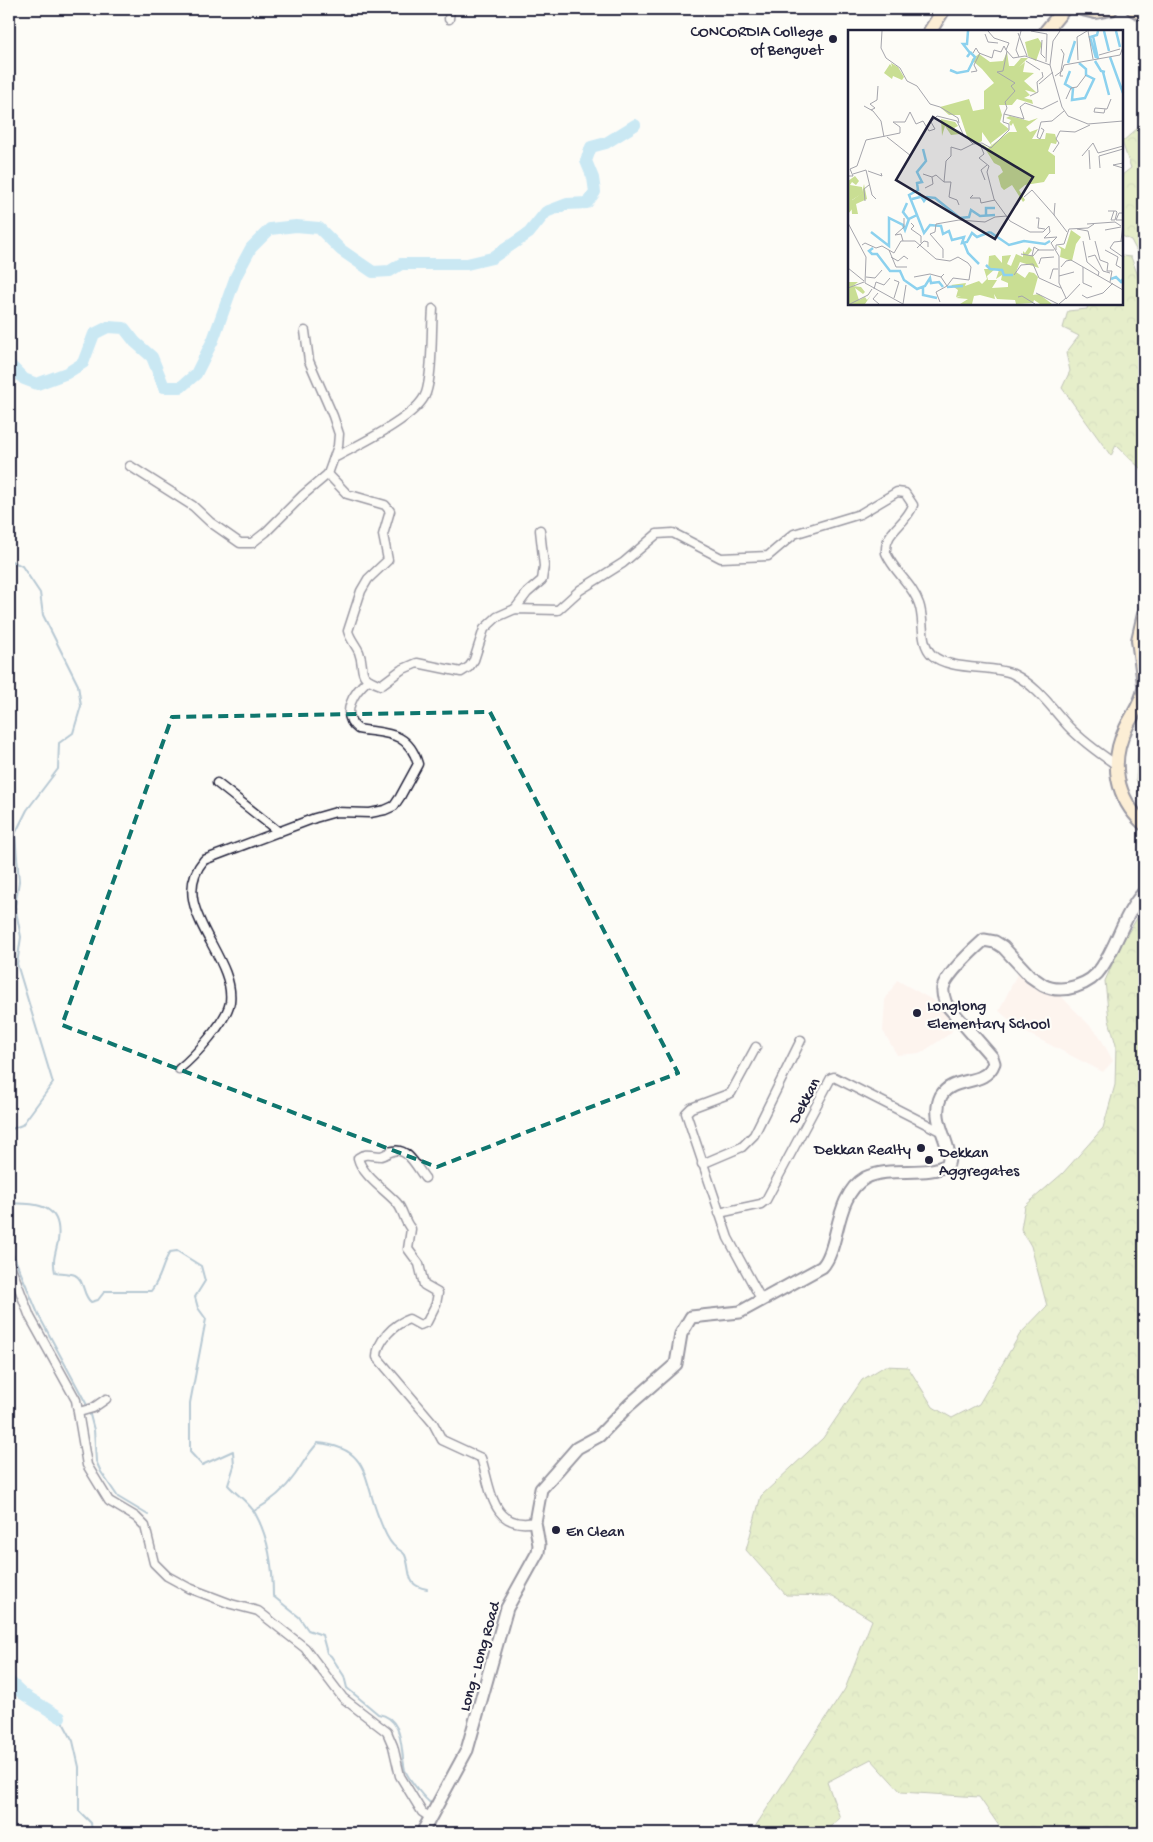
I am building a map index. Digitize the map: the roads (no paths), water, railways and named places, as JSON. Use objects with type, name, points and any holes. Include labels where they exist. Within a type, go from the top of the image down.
[{"type":"main road","points":[[931,30],[944,9]]},
{"type":"main road","points":[[1047,30],[1064,9]]},
{"type":"main road","points":[[1082,9],[1095,12],[1111,9]]},
{"type":"main road","points":[[1133,9],[1144,16]]},
{"type":"main road","points":[[1144,614],[1138,640],[1144,684]]},
{"type":"main road","points":[[1144,689],[1123,735],[1115,764],[1120,792],[1129,807],[1144,824]]},
{"type":"main road","name":"Long - Long Road","points":[[422,1833],[467,1750],[508,1608],[538,1552],[539,1545],[535,1522],[541,1489],[576,1448],[599,1436],[629,1404],[676,1364],[681,1334],[689,1320],[694,1316],[740,1312],[826,1263],[843,1208],[855,1188],[866,1178],[879,1173],[900,1170],[932,1170],[948,1164],[948,1150],[940,1131],[939,1108],[941,1097],[947,1090],[957,1085],[982,1078],[988,1074],[994,1063],[992,1058],[946,1004],[943,995],[946,983],[972,951],[984,940],[995,942],[1043,985],[1052,989],[1073,988],[1089,979],[1102,968],[1134,903],[1144,892]]},
{"type":"street","points":[[449,19],[450,9]]},
{"type":"street","points":[[334,458],[405,417],[424,399],[430,361],[433,309]]},
{"type":"street","points":[[130,466],[179,496],[216,527],[240,543],[252,543],[328,474],[338,446],[339,434],[309,361],[305,331]]},
{"type":"street","points":[[328,474],[347,494],[385,505],[390,511],[383,535],[388,560],[368,579],[361,591],[359,602],[349,625],[351,640],[359,653],[362,672],[368,680],[381,684],[401,670],[417,663],[461,672],[469,667],[474,660],[484,629],[489,623],[515,609],[527,593],[542,580],[544,566],[540,530]]},
{"type":"street","points":[[515,609],[558,610],[580,590],[623,563],[657,534],[673,533],[721,558],[768,556],[794,534],[860,514],[897,492],[905,492],[913,505],[907,516],[889,535],[886,553],[918,600],[923,614],[922,626],[925,640],[932,654],[949,662],[1015,675],[1042,694],[1069,726],[1096,751],[1115,764]]},
{"type":"street","points":[[179,1069],[205,1043],[230,1003],[228,981],[200,922],[193,900],[196,869],[204,860],[336,812],[370,813],[394,806],[416,767],[413,752],[396,735],[358,730],[354,726],[349,713],[350,701],[354,692],[368,680]]},
{"type":"street","points":[[217,784],[279,832]]},
{"type":"street","points":[[702,1164],[742,1147],[754,1136],[801,1040]]},
{"type":"street","points":[[756,1047],[731,1093],[691,1108],[686,1113],[728,1238],[761,1299]]},
{"type":"street","name":"Dekkan","points":[[719,1213],[761,1204],[766,1200],[831,1078],[834,1077],[940,1131]]},
{"type":"street","points":[[425,1178],[408,1155],[402,1151],[393,1151],[382,1156],[368,1154],[358,1158],[368,1173],[401,1209],[404,1221],[412,1229],[408,1249],[419,1264],[424,1285],[438,1293],[436,1304],[427,1322],[420,1325],[409,1319],[396,1325],[377,1351],[377,1357],[433,1423],[442,1440],[481,1458],[495,1507],[506,1518],[527,1524],[535,1522]]},
{"type":"street","points":[[9,1262],[30,1318],[76,1400],[85,1460],[90,1473],[109,1501],[136,1517],[145,1526],[151,1557],[160,1571],[189,1588],[231,1604],[258,1611],[267,1616],[305,1648],[343,1698],[387,1732],[393,1746],[400,1776],[422,1812],[430,1818]]},
{"type":"street","points":[[79,1412],[89,1409],[106,1399]]},
{"type":"waterway","points":[[9,364],[24,379],[37,384],[67,373],[83,363],[94,334],[108,327],[124,328],[135,342],[152,357],[164,387],[181,387],[196,374],[213,340],[236,276],[251,248],[270,229],[296,226],[319,228],[341,250],[373,272],[390,271],[401,264],[467,264],[492,258],[529,233],[546,212],[567,204],[587,203],[595,192],[593,178],[586,161],[591,147],[606,143],[635,125]]},
{"type":"waterway","points":[[9,438],[13,465],[9,482]]},
{"type":"waterway","points":[[9,560],[22,566],[40,593],[43,615],[78,685],[81,706],[73,733],[59,743],[58,769],[27,810],[15,834],[19,881],[15,906],[21,937],[17,964],[53,1083],[22,1125],[9,1130]]},
{"type":"waterway","points":[[9,1203],[38,1205],[52,1213],[58,1228],[58,1241],[54,1260],[55,1272],[73,1274],[78,1277],[86,1296],[91,1302],[98,1300],[105,1291],[151,1291],[170,1252],[177,1251],[201,1266],[205,1281],[195,1297],[198,1308],[206,1319],[190,1403],[190,1452],[202,1465],[233,1451],[234,1466],[228,1485],[252,1509],[260,1523],[269,1553],[273,1596],[299,1617],[308,1630],[322,1635],[327,1653],[344,1676],[347,1688],[378,1714],[387,1717],[393,1722],[400,1736],[405,1770],[417,1789],[432,1804]]},
{"type":"waterway","points":[[9,1245],[39,1316],[88,1407]]},
{"type":"waterway","points":[[89,1411],[94,1430],[96,1461],[101,1472],[118,1497],[148,1515]]},
{"type":"waterway","points":[[254,1511],[271,1500],[286,1486],[318,1443],[348,1451],[362,1468],[387,1536],[394,1546],[405,1555],[412,1581],[420,1587],[427,1589]]},
{"type":"waterway","points":[[9,1681],[23,1694],[60,1717]]},
{"type":"waterway","points":[[60,1717],[73,1741],[79,1767],[79,1811],[91,1823],[92,1833]]},
{"type":"place","name":"CONCORDIA College of Benguet","points":[[833,39]]},
{"type":"place","name":"Longlong Elementary School","points":[[917,1013]]},
{"type":"place","name":"Dekkan Realty","points":[[921,1148]]},
{"type":"place","name":"Dekkan Aggregates","points":[[929,1160]]},
{"type":"place","name":"En Clean","points":[[556,1530]]}]
